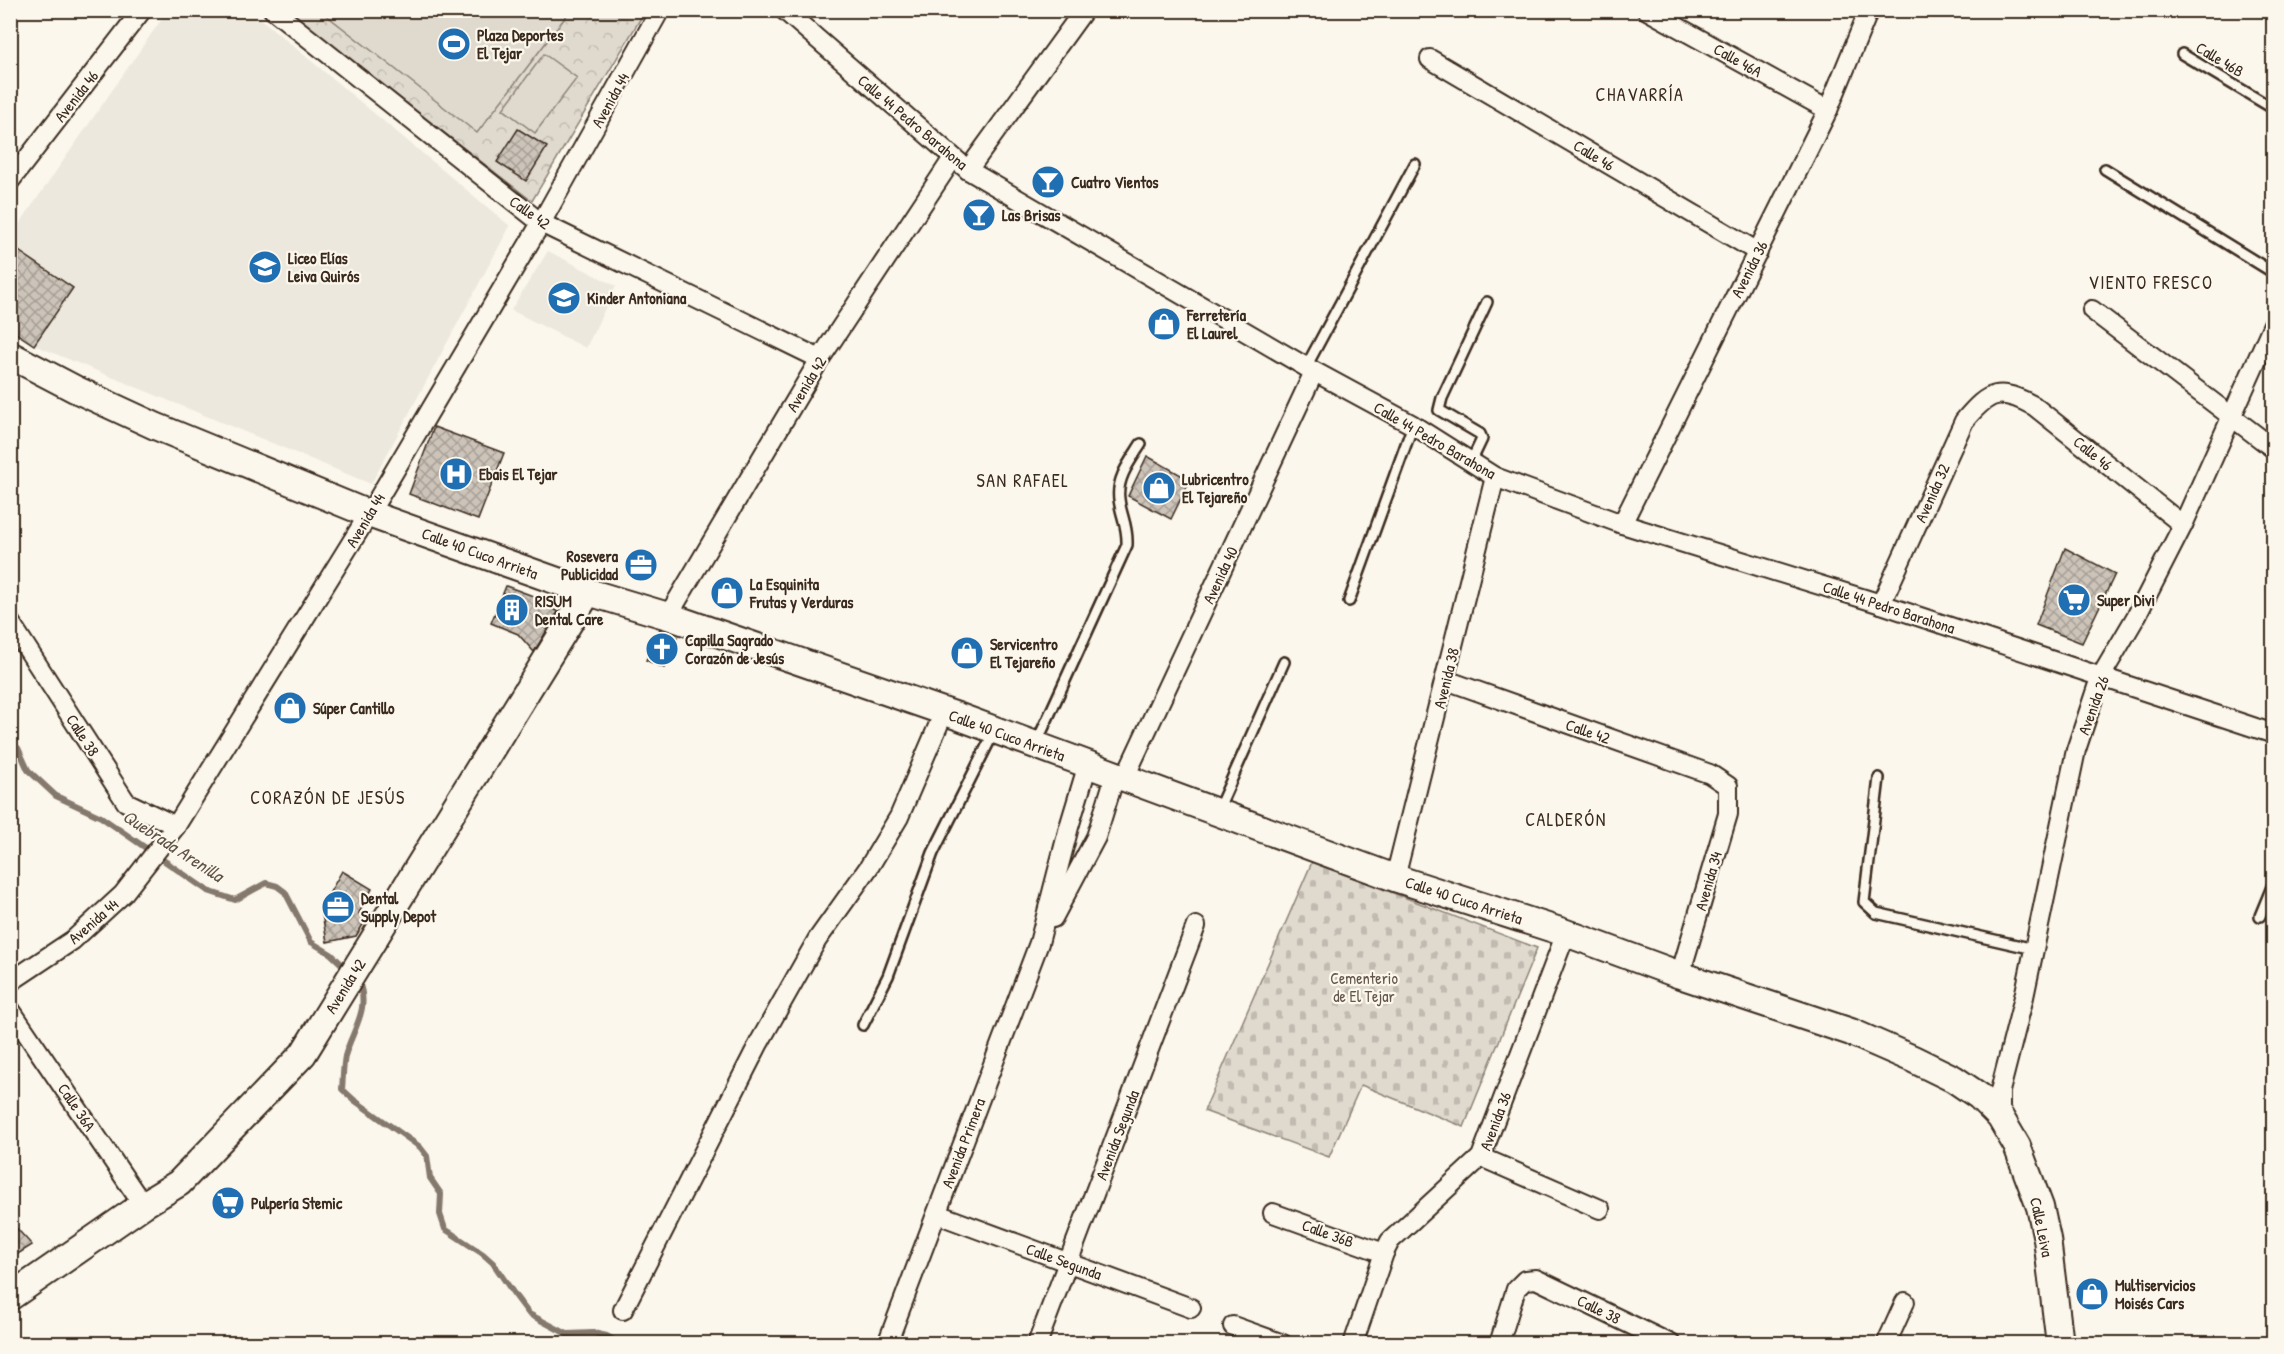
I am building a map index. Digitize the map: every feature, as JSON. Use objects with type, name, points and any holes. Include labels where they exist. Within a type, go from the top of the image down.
[{"type":"main road","name":"Calle 40 Cuco Arrieta","points":[[10,355],[75,389],[155,426],[369,514],[588,592],[668,616],[995,730],[1395,878],[1566,933],[1680,975],[1851,1032],[1954,1079],[1979,1096],[2000,1117]]},
{"type":"main road","name":"Avenida 42","points":[[10,1297],[178,1183],[303,1054],[588,592]]},
{"type":"main road","name":"Calle Leiva","points":[[2000,1117],[2017,1146],[2040,1207],[2047,1239],[2060,1344]]},
{"type":"street","name":"Avenida 46","points":[[10,181],[142,10]]},
{"type":"street","name":"Calle 42","points":[[273,10],[541,223],[820,359]]},
{"type":"street","name":"Avenida 44","points":[[10,982],[73,940],[123,894],[176,826],[369,514],[541,223],[660,10]]},
{"type":"street","name":"Calle 44 Pedro Barahona","points":[[784,10],[968,170],[1310,370],[1413,425],[1495,477],[1622,524],[1881,604],[2274,734]]},
{"type":"street","points":[[968,170],[1084,10]]},
{"type":"street","name":"Calle 46A","points":[[1647,10],[1828,110]]},
{"type":"street","name":"Avenida 36","points":[[1622,524],[1828,110],[1869,10]]},
{"type":"street","name":"Calle 46","points":[[1430,58],[1758,252]]},
{"type":"street","name":"Avenida 42","points":[[668,616],[820,359],[954,158]]},
{"type":"street","points":[[2092,310],[2274,449]]},
{"type":"street","name":"Avenida 26","points":[[2000,1117],[2000,1091],[2034,950],[2076,750],[2100,678],[2137,615],[2183,525],[2274,322]]},
{"type":"street","name":"Avenida 40","points":[[1120,775],[1310,370]]},
{"type":"street","name":"Calle 46","points":[[1996,395],[2014,395],[2034,406],[2183,525]]},
{"type":"street","name":"Avenida 32","points":[[1881,604],[1965,421],[1981,401],[1996,395]]},
{"type":"street","name":"Avenida 38","points":[[1395,878],[1495,477]]},
{"type":"street","name":"Calle 38","points":[[10,622],[126,802],[176,826]]},
{"type":"street","name":"Calle 42","points":[[1446,680],[1710,774],[1728,786]]},
{"type":"street","points":[[623,1310],[759,1043],[817,940],[869,867],[899,817],[944,712]]},
{"type":"street","name":"Avenida Primera","points":[[887,1344],[1040,943],[1069,827],[1088,764]]},
{"type":"street","name":"Avenida Primera","points":[[1040,943],[1096,837],[1120,775]]},
{"type":"street","name":"Avenida 34","points":[[1680,975],[1728,814],[1728,786]]},
{"type":"street","name":"Avenida Segunda","points":[[1037,1344],[1196,926]]},
{"type":"street","name":"Avenida 36","points":[[1353,1344],[1383,1254],[1390,1241],[1481,1157],[1566,933]]},
{"type":"street","name":"Calle 36A","points":[[10,1009],[143,1205]]},
{"type":"street","points":[[1481,1157],[1600,1209]]},
{"type":"street","name":"Calle 36B","points":[[1272,1213],[1383,1254]]},
{"type":"street","name":"Calle Segunda","points":[[937,1214],[1191,1308]]},
{"type":"street","name":"Calle 38","points":[[1499,1344],[1516,1289],[1525,1280],[1536,1279],[1671,1344]]},
{"type":"street","points":[[1886,1344],[1905,1302]]},
{"type":"street","points":[[1233,1326],[1283,1344]]},
{"type":"lane","name":"Calle 46B","points":[[2182,54],[2274,109]]},
{"type":"lane","points":[[1310,370],[1415,164]]},
{"type":"lane","points":[[2104,169],[2274,273]]},
{"type":"lane","points":[[1471,462],[1482,439],[1480,434],[1439,410],[1442,398],[1487,302]]},
{"type":"lane","points":[[1349,602],[1413,425]]},
{"type":"lane","points":[[1036,745],[1127,545],[1128,529],[1119,501],[1118,489],[1122,477],[1141,444]]},
{"type":"lane","points":[[1217,812],[1284,662]]},
{"type":"lane","points":[[863,1025],[888,976],[933,853],[995,730]]},
{"type":"lane","points":[[1879,778],[1864,902],[1869,909],[1876,913],[2034,950]]},
{"type":"lane","points":[[2260,916],[2274,882]]},
{"type":"shaded area","name":"Liceo Elías Leiva Quirós","points":[[168,10],[251,11],[510,226],[371,484],[34,345],[72,288],[11,245],[11,236]]},
{"type":"shaded area","name":"Kinder Antoniana","points":[[548,251],[616,286],[586,348],[511,310]]},
{"type":"green space","name":"Plaza Deportes El Tejar","points":[[321,10],[570,11],[477,133]]},
{"type":"green space","points":[[287,11],[321,11],[477,132],[570,11],[645,11],[532,201]]},
{"type":"green space","points":[[544,54],[577,78],[535,133],[503,109]]},
{"type":"green space","name":"Cementerio de El Tejar","points":[[1312,862],[1537,948],[1464,1127],[1361,1085],[1329,1157],[1204,1111]]},
{"type":"building","points":[[518,129],[547,147],[526,181],[497,162]]},
{"type":"building","points":[[10,245],[73,288],[34,345],[10,329]]},
{"type":"building","name":"Ebais El Tejar","points":[[434,427],[504,453],[478,520],[409,494]]},
{"type":"building","name":"Lubricentro El Tejareño","points":[[1147,456],[1190,480],[1171,519],[1128,496]]},
{"type":"building","name":"Super Divi","points":[[2065,548],[2115,574],[2082,643],[2036,625]]},
{"type":"building","points":[[506,586],[533,596],[558,612],[534,652],[518,634],[491,623]]},
{"type":"building","name":"Capilla Sagrado Corazón de Jesús","points":[[660,629],[677,637],[664,668],[646,660]]},
{"type":"building","name":"Dental Supply Depot","points":[[342,871],[372,889],[359,913],[367,918],[356,936],[327,942],[321,908]]},
{"type":"building","points":[[10,1221],[32,1245],[10,1259]]},
{"type":"waterway","name":"Quebrada Arenilla","points":[[10,743],[18,748],[28,770],[56,796],[101,817],[208,891],[235,900],[266,883],[277,886],[285,892],[311,942],[331,954],[348,970]]},
{"type":"waterway","name":"Quebrada Arenilla","points":[[358,980],[362,990],[362,1009],[345,1056],[342,1089],[420,1147],[427,1156],[430,1178],[441,1194],[440,1214],[445,1229],[493,1263],[529,1314],[567,1334],[593,1333],[607,1336],[621,1344]]},
{"type":"place","name":"Plaza Deportes El Tejar","points":[[454,44]]},
{"type":"place","name":"Cuatro Vientos","points":[[1048,182]]},
{"type":"place","name":"Las Brisas","points":[[979,215]]},
{"type":"place","name":"Liceo Elías Leiva Quirós","points":[[265,267]]},
{"type":"place","name":"Kinder Antoniana","points":[[564,298]]},
{"type":"place","name":"Ferretería El Laurel","points":[[1164,324]]},
{"type":"place","name":"Ebais El Tejar","points":[[456,474]]},
{"type":"place","name":"Lubricentro El Tejareño","points":[[1159,488]]},
{"type":"place","name":"Rosevera Publicidad","points":[[641,565]]},
{"type":"place","name":"La Esquinita Frutas y Verduras","points":[[727,593]]},
{"type":"place","name":"Super Divi","points":[[2074,600]]},
{"type":"place","name":"RISUM Dental Care","points":[[512,610]]},
{"type":"place","name":"Capilla Sagrado Corazón de Jesús","points":[[662,649]]},
{"type":"place","name":"Servicentro El Tejareño","points":[[967,653]]},
{"type":"place","name":"Súper Cantillo","points":[[290,708]]},
{"type":"place","name":"Dental Supply Depot","points":[[338,907]]},
{"type":"place","name":"Pulpería Stemic","points":[[228,1203]]},
{"type":"place","name":"Multiservicios Moisés Cars","points":[[2092,1294]]},
{"type":"district","name":"CHAVARRÍA","points":[[1640,95]]},
{"type":"district","name":"VIENTO FRESCO","points":[[2151,283]]},
{"type":"district","name":"SAN RAFAEL","points":[[1023,481]]},
{"type":"district","name":"CORAZÓN DE JESÚS","points":[[328,798]]},
{"type":"district","name":"CALDERÓN","points":[[1566,820]]}]
